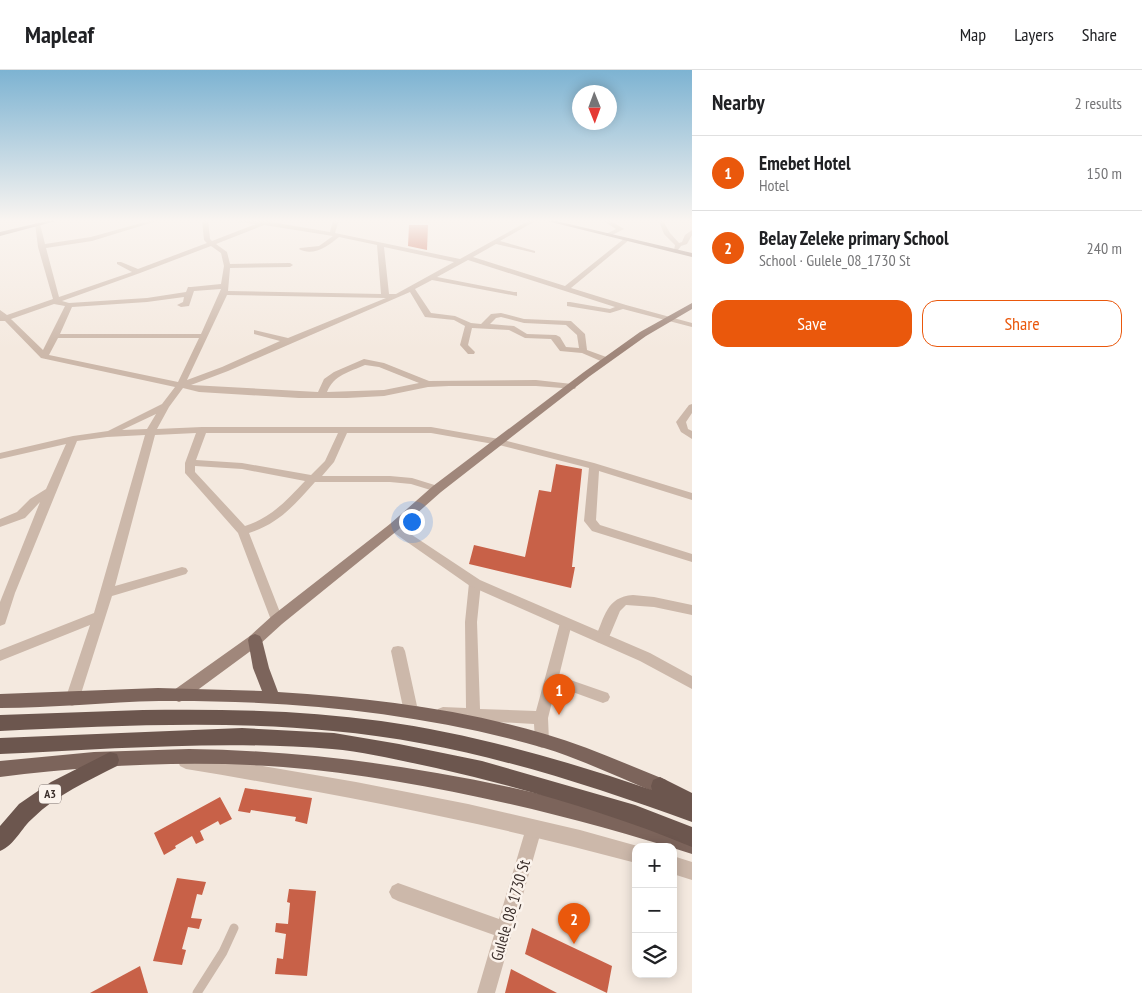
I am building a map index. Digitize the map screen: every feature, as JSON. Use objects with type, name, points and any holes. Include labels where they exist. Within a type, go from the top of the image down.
[{"type":"highway","points":[[0,723],[168,717],[254,718],[328,722],[441,739],[527,759],[597,779],[692,813]]},
{"type":"highway","points":[[0,746],[242,736],[334,741],[399,752],[491,773],[635,814],[692,837]]},
{"type":"highway","name":"A3","points":[[0,840],[26,811],[58,788],[110,760]]},
{"type":"highway","points":[[660,786],[692,803]]},
{"type":"main road","points":[[179,695],[255,640],[277,620],[394,527],[437,489],[606,360],[666,319],[691,305]]},
{"type":"main road","points":[[255,640],[261,668],[273,699]]},
{"type":"main road","points":[[0,701],[179,695],[273,699],[410,712],[472,724],[542,741],[660,786]]},
{"type":"main road","points":[[0,769],[60,762],[164,758],[254,758],[378,770],[548,805],[692,844]]},
{"type":"street","points":[[48,263],[57,302]]},
{"type":"street","points":[[2,316],[57,302],[161,263]]},
{"type":"street","points":[[72,700],[107,592],[151,431],[165,406],[180,386],[225,290],[227,263]]},
{"type":"street","points":[[382,263],[385,295]]},
{"type":"street","points":[[180,386],[412,290],[457,263]]},
{"type":"street","points":[[478,263],[567,288],[622,308],[692,325]]},
{"type":"street","points":[[567,288],[598,263]]},
{"type":"street","points":[[119,264],[138,272]]},
{"type":"street","points":[[228,266],[290,265]]},
{"type":"street","points":[[433,278],[514,294]]},
{"type":"street","points":[[181,305],[186,304],[193,288],[398,296]]},
{"type":"street","points":[[412,290],[428,315],[460,319],[469,324],[512,328],[522,335],[556,338],[562,349],[583,351],[606,360]]},
{"type":"street","points":[[57,302],[69,305],[146,300],[189,294]]},
{"type":"street","points":[[570,304],[610,311],[622,308]]},
{"type":"street","points":[[44,356],[69,305]]},
{"type":"street","points":[[483,326],[498,315],[524,321],[568,323],[580,334],[583,351]]},
{"type":"street","points":[[2,316],[44,356],[198,389],[322,395],[384,393],[428,384],[498,382],[572,387]]},
{"type":"street","points":[[469,324],[464,345],[471,352]]},
{"type":"street","points":[[257,332],[288,341]]},
{"type":"street","points":[[55,336],[204,336]]},
{"type":"street","points":[[322,395],[327,381],[364,362],[382,365],[428,384]]},
{"type":"street","points":[[107,434],[165,406]]},
{"type":"street","points":[[692,407],[681,422],[684,430],[692,436]]},
{"type":"street","points":[[202,430],[189,469],[193,478],[243,531],[277,620]]},
{"type":"street","points":[[243,531],[275,517],[314,479],[334,454],[344,430]]},
{"type":"street","points":[[0,456],[73,439],[107,434],[151,431],[431,430],[499,442],[594,466],[692,496]]},
{"type":"street","points":[[0,621],[9,593],[73,439]]},
{"type":"street","points":[[190,462],[242,466],[314,479],[390,479],[412,481],[437,489]]},
{"type":"street","points":[[594,466],[591,525],[692,558]]},
{"type":"street","points":[[0,523],[21,515],[34,501],[50,491]]},
{"type":"street","points":[[394,527],[475,583],[646,658],[692,683]]},
{"type":"street","points":[[107,592],[182,571]]},
{"type":"street","points":[[473,713],[471,622],[475,583]]},
{"type":"street","points":[[602,638],[618,604],[625,600],[639,600],[692,610]]},
{"type":"street","points":[[0,656],[99,616]]},
{"type":"street","points":[[542,741],[541,718],[566,623]]},
{"type":"street","points":[[398,651],[410,712],[473,713],[541,718]]},
{"type":"street","points":[[552,679],[603,697]]},
{"type":"street","points":[[164,758],[364,791],[438,806],[632,853]]},
{"type":"street","points":[[660,786],[692,798]]},
{"type":"street","name":"Gulele_08_1730 St","points":[[486,993],[534,828]]},
{"type":"street","points":[[677,866],[692,871]]},
{"type":"street","points":[[398,892],[504,930]]},
{"type":"lane","points":[[198,993],[224,952],[234,928]]},
{"type":"building","points":[[556,464],[582,469],[572,567],[575,567],[571,588],[469,564],[474,545],[525,557],[539,490],[551,492]]},
{"type":"building","points":[[245,788],[312,798],[307,824],[295,821],[296,817],[251,810],[250,813],[238,811]]},
{"type":"building","points":[[220,797],[232,819],[220,825],[218,821],[200,831],[204,840],[196,844],[192,836],[164,855],[154,833]]},
{"type":"building","points":[[177,878],[206,882],[202,895],[197,894],[191,918],[202,919],[199,929],[188,927],[182,949],[186,950],[182,965],[153,961]]},
{"type":"building","points":[[289,889],[316,891],[307,976],[275,974],[277,958],[283,959],[286,934],[275,932],[276,923],[288,924],[290,903],[287,902]]},
{"type":"building","points":[[532,928],[612,966],[607,993],[525,954]]},
{"type":"building","points":[[140,966],[148,993],[90,993]]},
{"type":"building","points":[[511,969],[557,993],[505,993]]},
{"type":"place","name":"Emebet Hotel","points":[[559,715]]},
{"type":"place","name":"Belay Zeleke primary School","points":[[574,944]]}]
